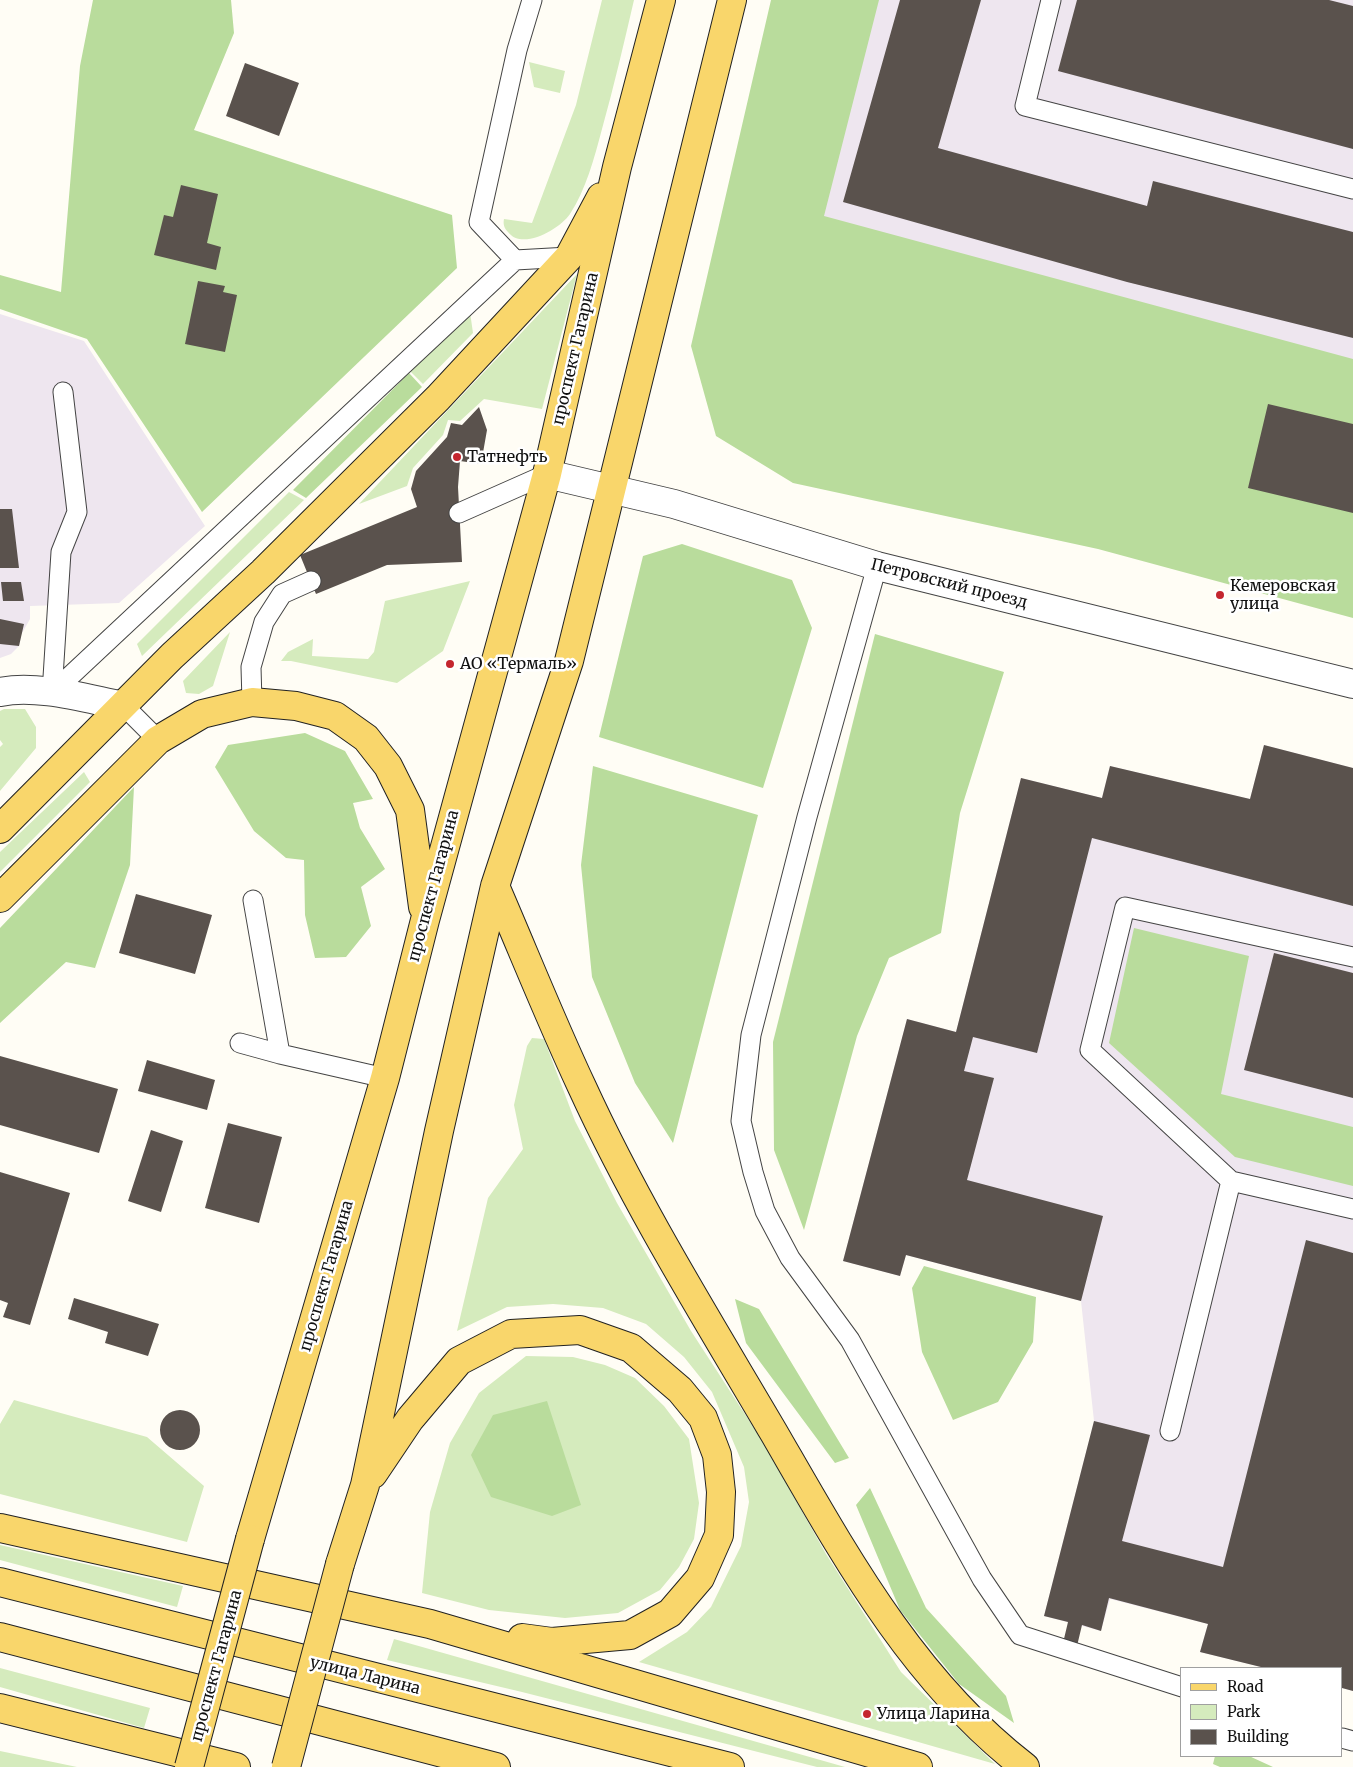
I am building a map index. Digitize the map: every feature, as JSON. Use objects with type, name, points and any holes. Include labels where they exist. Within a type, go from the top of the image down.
[{"type":"main road","name":"проспект Гагарина","points":[[190,1767],[250,1539],[385,1078],[424,920],[547,474],[617,168],[661,0]]},
{"type":"main road","points":[[286,1767],[340,1564],[365,1485],[440,1131],[495,886],[569,661],[732,0]]},
{"type":"main road","points":[[0,829],[172,656],[263,572],[438,398],[569,256],[617,168]]},
{"type":"main road","points":[[0,898],[158,740],[202,714],[252,702],[296,706],[335,716],[366,738],[388,766],[410,810],[424,920]]},
{"type":"main road","points":[[495,886],[582,1087],[640,1203],[831,1532],[876,1602],[922,1668],[992,1741],[1025,1767]]},
{"type":"main road","points":[[365,1485],[410,1419],[459,1361],[511,1334],[580,1330],[631,1348],[680,1390],[703,1418],[717,1455],[722,1492],[719,1535],[700,1578],[670,1613],[630,1635],[552,1642],[430,1624]]},
{"type":"main road","points":[[0,1528],[430,1624],[918,1767]]},
{"type":"main road","name":"улица Ларина","points":[[0,1582],[730,1767]]},
{"type":"main road","points":[[0,1637],[496,1767]]},
{"type":"main road","points":[[0,1708],[236,1767]]},
{"type":"street","name":"Петровский проезд","points":[[547,474],[674,504],[877,566],[1353,684]]},
{"type":"street","points":[[0,692],[12,689],[52,693],[124,706]]},
{"type":"lane","points":[[515,260],[479,222],[517,50],[532,0]]},
{"type":"lane","points":[[1051,0],[1025,106],[1353,189]]},
{"type":"lane","points":[[52,693],[515,260],[569,256]]},
{"type":"lane","points":[[52,693],[61,552],[77,512],[62,392]]},
{"type":"lane","points":[[459,513],[547,474]]},
{"type":"lane","points":[[877,566],[807,817],[751,1035],[741,1121],[753,1172],[764,1211],[790,1258],[850,1340],[982,1579],[1020,1635],[1180,1686]]},
{"type":"lane","points":[[263,572],[282,594]]},
{"type":"lane","points":[[252,702],[251,667],[264,622],[282,594],[311,581]]},
{"type":"lane","points":[[124,706],[158,740]]},
{"type":"lane","points":[[253,900],[280,1054]]},
{"type":"lane","points":[[1353,957],[1125,908],[1090,1050],[1232,1181],[1353,1209]]},
{"type":"lane","points":[[240,1043],[385,1078]]},
{"type":"lane","points":[[1170,1431],[1232,1181]]},
{"type":"shaded area","points":[[833,0],[1353,0],[1353,564],[723,406]]},
{"type":"shaded area","points":[[0,314],[84,341],[205,526],[119,603],[30,606],[30,619],[21,635],[19,646],[11,654],[0,658]]},
{"type":"shaded area","points":[[1264,745],[1353,768],[1353,1691],[1343,1688],[1343,1667],[1261,1667],[1200,1652],[1208,1624],[1110,1599],[1101,1631],[1044,1616],[1094,1421],[1081,1301],[906,1255],[900,1276],[843,1261],[907,1019],[956,1032],[1021,778],[1102,798],[1110,766],[1250,799]]},
{"type":"green space","points":[[93,0],[231,0],[234,33],[194,130],[452,215],[457,268],[202,512],[87,339],[0,309],[0,275],[61,292],[80,66]]},
{"type":"green space","points":[[602,0],[634,0],[611,97],[589,173],[576,204],[570,214],[558,226],[531,239],[514,237],[506,229],[504,219],[532,223],[576,105]]},
{"type":"green space","points":[[771,0],[879,0],[824,216],[1353,359],[1353,618],[1098,549],[793,483],[716,436],[691,346]]},
{"type":"green space","points":[[529,62],[565,71],[560,93],[534,87]]},
{"type":"green space","points":[[577,274],[542,409],[484,399],[460,421],[448,420],[443,435],[413,468],[407,486],[359,504]]},
{"type":"green space","points":[[470,312],[473,333],[423,384],[409,370]]},
{"type":"green space","points":[[409,373],[422,387],[306,498],[293,490]]},
{"type":"green space","points":[[289,492],[304,500],[142,656],[137,644]]},
{"type":"green space","points":[[682,544],[792,580],[812,628],[763,788],[599,737],[643,556]]},
{"type":"green space","points":[[470,581],[443,651],[397,683],[291,661],[281,661],[288,652],[313,639],[312,656],[368,659],[374,652],[385,601]]},
{"type":"green space","points":[[230,632],[213,686],[199,694],[186,693],[183,681]]},
{"type":"green space","points":[[875,634],[1004,672],[960,813],[941,933],[889,958],[857,1036],[804,1230],[774,1150],[773,1042]]},
{"type":"green space","points":[[4,709],[25,709],[36,727],[36,748],[0,791],[0,747],[3,744],[0,740],[0,711]]},
{"type":"green space","points":[[305,733],[345,751],[373,799],[353,803],[360,828],[385,869],[361,887],[371,926],[346,957],[315,958],[305,915],[304,860],[286,858],[254,831],[215,767],[228,745]]},
{"type":"green space","points":[[593,766],[758,815],[673,1143],[635,1083],[592,977],[581,865]]},
{"type":"green space","points":[[84,772],[90,782],[0,872],[0,852]]},
{"type":"green space","points":[[134,787],[130,865],[95,968],[66,962],[0,1023],[0,928]]},
{"type":"green space","points":[[1134,928],[1249,956],[1221,1094],[1353,1127],[1353,1186],[1235,1157],[1109,1043]]},
{"type":"green space","points":[[532,1038],[544,1039],[575,1121],[617,1203],[691,1331],[763,1442],[826,1554],[901,1672],[995,1764],[639,1662],[687,1632],[711,1607],[741,1546],[749,1502],[744,1467],[712,1392],[684,1357],[646,1324],[603,1308],[553,1304],[507,1307],[457,1331],[488,1198],[523,1149],[514,1105],[527,1046]]},
{"type":"green space","points":[[924,1266],[1036,1297],[1033,1342],[998,1402],[953,1420],[922,1352],[912,1288]]},
{"type":"green space","points":[[735,1299],[759,1309],[849,1458],[835,1463],[746,1343]]},
{"type":"green space","points":[[526,1356],[573,1357],[605,1365],[635,1378],[664,1406],[689,1439],[699,1503],[694,1539],[679,1567],[660,1590],[618,1613],[565,1618],[489,1610],[422,1593],[430,1512],[450,1443],[479,1393]]},
{"type":"green space","points":[[14,1400],[147,1437],[204,1486],[187,1542],[0,1494],[0,1424]]},
{"type":"green space","points":[[547,1401],[581,1505],[552,1516],[491,1497],[471,1455],[493,1415]]},
{"type":"green space","points":[[870,1488],[926,1608],[1006,1696],[1014,1723],[959,1684],[900,1610],[856,1505]]},
{"type":"green space","points":[[0,1545],[183,1586],[177,1607],[0,1560]]},
{"type":"green space","points":[[394,1639],[845,1767],[817,1767],[522,1692],[387,1660]]},
{"type":"green space","points":[[0,1668],[150,1708],[144,1728],[0,1687]]},
{"type":"green space","points":[[0,1751],[77,1767],[0,1767]]},
{"type":"green space","points":[[1215,1757],[1251,1757],[1273,1767],[1220,1767],[1213,1764]]},
{"type":"building","points":[[900,0],[981,0],[938,148],[1147,206],[1153,181],[1353,232],[1353,338],[1127,282],[843,202]]},
{"type":"building","points":[[1077,0],[1329,0],[1353,6],[1353,149],[1058,71]]},
{"type":"building","points":[[245,63],[299,83],[279,136],[226,116]]},
{"type":"building","points":[[181,185],[218,194],[207,243],[221,247],[216,270],[154,255],[164,215],[173,217]]},
{"type":"building","points":[[198,281],[225,286],[223,292],[237,295],[225,352],[185,344]]},
{"type":"building","points":[[1268,404],[1353,424],[1353,513],[1248,488]]},
{"type":"building","points":[[479,407],[487,430],[481,464],[460,461],[458,487],[462,562],[387,565],[316,594],[300,555],[417,507],[411,489],[416,471],[447,437],[451,423],[462,425]]},
{"type":"building","points":[[0,509],[12,509],[19,568],[0,568]]},
{"type":"building","points":[[1,582],[21,582],[24,601],[3,601]]},
{"type":"building","points":[[0,619],[24,624],[19,646],[0,644]]},
{"type":"building","points":[[1264,745],[1353,768],[1353,906],[1092,838],[1037,1053],[973,1037],[964,1071],[994,1078],[967,1180],[1103,1216],[1081,1301],[906,1255],[900,1276],[843,1261],[907,1019],[956,1032],[1021,778],[1102,798],[1110,766],[1250,799]]},
{"type":"building","points":[[136,894],[212,915],[195,974],[119,953]]},
{"type":"building","points":[[1274,953],[1353,973],[1353,1098],[1244,1070]]},
{"type":"building","points":[[0,1056],[118,1089],[99,1153],[0,1125]]},
{"type":"building","points":[[147,1060],[215,1080],[207,1110],[138,1091]]},
{"type":"building","points":[[228,1123],[282,1137],[259,1223],[205,1208]]},
{"type":"building","points":[[151,1130],[183,1141],[161,1212],[128,1201]]},
{"type":"building","points":[[0,1172],[70,1193],[30,1325],[3,1317],[8,1303],[0,1300]]},
{"type":"building","points":[[1306,1240],[1353,1253],[1353,1691],[1343,1688],[1343,1667],[1261,1667],[1200,1652],[1208,1624],[1109,1598],[1101,1631],[1082,1625],[1077,1646],[1063,1643],[1068,1622],[1044,1616],[1094,1421],[1150,1435],[1122,1541],[1223,1567]]},
{"type":"building","points":[[74,1298],[159,1324],[148,1356],[105,1343],[108,1332],[68,1319]]},
{"type":"building","points":[[184,1410],[191,1413],[197,1419],[200,1430],[199,1438],[191,1447],[184,1450],[176,1450],[169,1447],[161,1438],[160,1426],[163,1419],[172,1411]]},
{"type":"place","name":"Татнефть","points":[[457,457]]},
{"type":"place","name":"Кемеровская улица","points":[[1220,595]]},
{"type":"place","name":"АО «Термаль»","points":[[450,664]]},
{"type":"place","name":"Улица Ларина","points":[[867,1714]]}]
